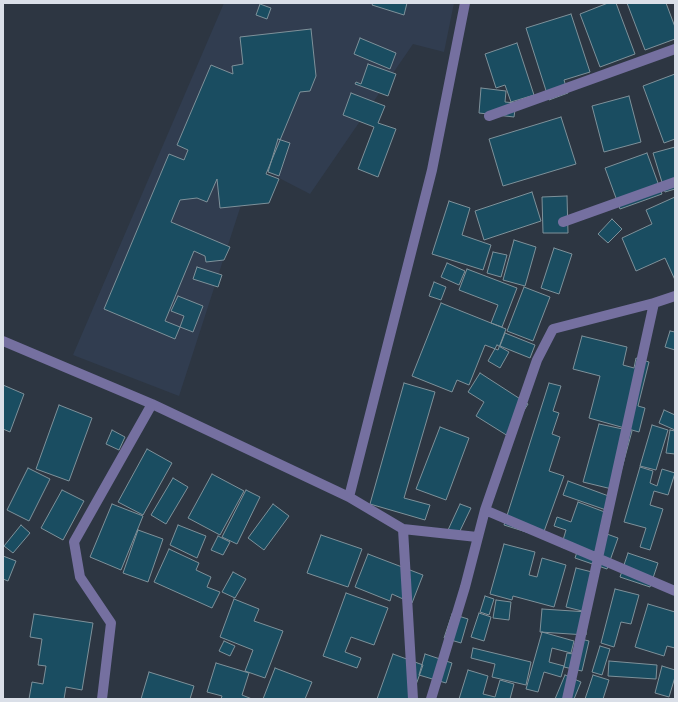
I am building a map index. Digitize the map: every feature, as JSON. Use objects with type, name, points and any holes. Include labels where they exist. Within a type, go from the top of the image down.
[{"type":"street","points":[[348,497],[432,170],[465,3]]},
{"type":"street","points":[[489,116],[675,49]]},
{"type":"street","points":[[563,222],[675,182]]},
{"type":"street","points":[[431,699],[465,587],[485,510],[537,360],[553,329],[654,303],[675,296]]},
{"type":"street","points":[[567,699],[596,559],[654,303]]},
{"type":"street","points":[[3,341],[152,404],[348,497],[402,529],[477,537]]},
{"type":"street","points":[[102,699],[111,623],[80,577],[74,542],[152,404]]},
{"type":"street","points":[[485,510],[675,592]]},
{"type":"street","points":[[402,529],[413,699]]},
{"type":"shaded area","points":[[224,3],[454,3],[444,52],[413,44],[310,194],[254,165],[179,396],[73,355]]},
{"type":"building","points":[[373,3],[407,3],[404,15],[372,5]]},
{"type":"building","points":[[608,3],[616,3],[635,54],[600,67],[580,14]]},
{"type":"building","points":[[627,3],[666,3],[675,27],[675,39],[645,50]]},
{"type":"building","points":[[260,4],[271,8],[267,19],[256,15]]},
{"type":"building","points":[[571,14],[590,72],[564,80],[568,93],[549,100],[526,28]]},
{"type":"building","points":[[311,29],[316,76],[310,91],[300,92],[266,174],[279,179],[269,203],[220,208],[217,179],[207,202],[197,198],[180,200],[171,222],[230,247],[224,260],[206,262],[205,256],[194,251],[165,321],[180,327],[175,339],[104,309],[169,154],[184,160],[188,150],[177,145],[211,65],[233,74],[232,66],[243,64],[240,37]]},
{"type":"building","points":[[360,38],[396,53],[390,69],[354,54]]},
{"type":"building","points":[[517,43],[534,95],[511,102],[505,85],[496,88],[485,54]]},
{"type":"building","points":[[368,64],[396,74],[388,96],[355,84],[356,82],[361,84]]},
{"type":"building","points":[[675,74],[675,139],[664,143],[643,86]]},
{"type":"building","points":[[481,88],[506,91],[505,102],[516,103],[514,117],[479,113]]},
{"type":"building","points":[[351,93],[385,106],[378,123],[396,129],[378,177],[358,169],[374,127],[343,115]]},
{"type":"building","points":[[629,96],[641,142],[604,152],[592,106]]},
{"type":"building","points":[[561,117],[576,164],[503,186],[489,139]]},
{"type":"building","points":[[278,139],[290,143],[279,176],[268,172]]},
{"type":"building","points":[[675,147],[675,189],[665,192],[653,153]]},
{"type":"building","points":[[647,153],[662,194],[620,209],[605,168]]},
{"type":"building","points":[[532,192],[541,221],[484,240],[475,211]]},
{"type":"building","points":[[567,196],[568,233],[543,233],[542,197]]},
{"type":"building","points":[[675,197],[675,280],[665,258],[636,271],[622,238],[652,224],[646,210]]},
{"type":"building","points":[[449,201],[470,208],[462,235],[491,245],[483,270],[432,254]]},
{"type":"building","points":[[612,219],[622,229],[608,243],[598,234]]},
{"type":"building","points":[[514,240],[536,247],[525,286],[503,280]]},
{"type":"building","points":[[554,248],[572,254],[559,294],[541,288]]},
{"type":"building","points":[[493,252],[507,255],[501,277],[487,273]]},
{"type":"building","points":[[447,263],[465,271],[459,285],[441,277]]},
{"type":"building","points":[[197,267],[222,275],[218,287],[193,279]]},
{"type":"building","points":[[467,269],[517,288],[502,327],[491,323],[498,305],[459,290]]},
{"type":"building","points":[[434,282],[446,287],[441,300],[429,296]]},
{"type":"building","points":[[524,287],[550,297],[533,341],[507,331]]},
{"type":"building","points":[[178,296],[203,306],[193,332],[180,327],[184,316],[171,311]]},
{"type":"building","points":[[441,303],[506,329],[498,350],[485,345],[469,385],[457,380],[452,392],[412,376]]},
{"type":"building","points":[[670,331],[675,332],[675,350],[665,347]]},
{"type":"building","points":[[505,333],[535,345],[530,358],[500,346]]},
{"type":"building","points":[[582,336],[627,347],[623,365],[634,368],[636,358],[649,362],[638,406],[645,408],[639,432],[589,418],[600,376],[573,369]]},
{"type":"building","points":[[497,345],[509,352],[500,368],[488,361]]},
{"type":"building","points":[[480,373],[528,404],[508,436],[476,416],[484,402],[468,392]]},
{"type":"building","points":[[404,383],[435,392],[404,498],[430,505],[425,520],[370,504]]},
{"type":"building","points":[[549,383],[561,386],[553,411],[559,413],[552,434],[560,437],[549,471],[564,476],[542,537],[504,525]]},
{"type":"building","points":[[3,385],[24,394],[10,432],[3,429]]},
{"type":"building","points":[[59,405],[92,418],[69,481],[36,469]]},
{"type":"building","points":[[664,410],[675,415],[675,430],[659,423]]},
{"type":"building","points":[[599,424],[632,431],[616,490],[583,482]]},
{"type":"building","points":[[652,425],[668,430],[656,470],[640,466]]},
{"type":"building","points":[[440,427],[469,438],[446,500],[416,489]]},
{"type":"building","points":[[112,430],[125,437],[119,450],[106,444]]},
{"type":"building","points":[[670,430],[675,431],[675,454],[666,453]]},
{"type":"building","points":[[147,449],[172,463],[143,515],[118,502]]},
{"type":"building","points":[[640,467],[653,471],[650,483],[657,486],[662,469],[675,473],[668,495],[654,491],[650,505],[663,509],[650,550],[640,547],[646,528],[624,522]]},
{"type":"building","points":[[28,468],[50,479],[29,521],[7,510]]},
{"type":"building","points":[[212,474],[244,491],[220,535],[188,518]]},
{"type":"building","points":[[173,478],[188,487],[166,524],[151,515]]},
{"type":"building","points":[[568,481],[614,498],[609,511],[563,495]]},
{"type":"building","points":[[62,490],[84,501],[63,540],[41,528]]},
{"type":"building","points":[[246,490],[260,497],[237,544],[222,537]]},
{"type":"building","points":[[578,502],[610,514],[604,533],[618,538],[607,569],[575,558],[577,552],[561,547],[566,530],[554,526],[557,517],[571,522]]},
{"type":"building","points":[[112,504],[143,516],[121,570],[90,557]]},
{"type":"building","points":[[273,504],[289,516],[264,550],[248,538]]},
{"type":"building","points":[[460,504],[471,508],[458,535],[448,530]]},
{"type":"building","points":[[21,525],[30,533],[13,553],[4,546]]},
{"type":"building","points":[[178,525],[206,536],[197,558],[170,545]]},
{"type":"building","points":[[138,530],[163,539],[148,582],[123,573]]},
{"type":"building","points":[[321,535],[362,549],[348,587],[307,573]]},
{"type":"building","points":[[218,536],[230,542],[223,555],[211,550]]},
{"type":"building","points":[[504,544],[535,552],[529,575],[537,577],[542,558],[566,565],[554,607],[513,596],[512,600],[490,594]]},
{"type":"building","points":[[169,549],[199,563],[196,570],[211,577],[207,587],[220,592],[212,608],[154,582]]},
{"type":"building","points":[[628,553],[658,563],[650,587],[620,577]]},
{"type":"building","points":[[368,554],[423,575],[412,603],[392,594],[390,601],[355,587]]},
{"type":"building","points":[[3,556],[16,561],[8,581],[3,579]]},
{"type":"building","points":[[576,568],[596,573],[586,612],[566,607]]},
{"type":"building","points":[[233,572],[246,579],[235,598],[222,592]]},
{"type":"building","points":[[615,589],[639,595],[631,624],[621,622],[614,647],[601,643]]},
{"type":"building","points":[[346,593],[388,608],[374,645],[351,637],[345,652],[361,658],[357,668],[323,656]]},
{"type":"building","points":[[485,596],[494,599],[489,615],[480,612]]},
{"type":"building","points":[[234,599],[259,609],[254,621],[283,631],[265,678],[245,671],[253,650],[220,637]]},
{"type":"building","points":[[496,600],[511,602],[509,620],[493,618]]},
{"type":"building","points":[[648,604],[675,612],[675,648],[667,646],[664,656],[635,647]]},
{"type":"building","points":[[542,609],[588,612],[586,635],[540,632]]},
{"type":"building","points":[[479,613],[491,617],[484,641],[471,637]]},
{"type":"building","points":[[34,614],[93,623],[82,690],[66,687],[64,699],[29,699],[32,682],[43,684],[46,666],[38,665],[42,639],[30,637]]},
{"type":"building","points":[[452,614],[468,619],[461,643],[444,638]]},
{"type":"building","points":[[542,632],[574,641],[571,653],[552,648],[549,662],[564,666],[561,677],[544,672],[538,692],[526,689]]},
{"type":"building","points":[[577,638],[589,641],[582,671],[564,667],[567,653],[573,654]]},
{"type":"building","points":[[224,641],[235,646],[230,656],[219,651]]},
{"type":"building","points":[[600,646],[610,649],[602,675],[592,672]]},
{"type":"building","points":[[473,648],[531,662],[526,685],[492,677],[495,664],[471,658]]},
{"type":"building","points":[[393,654],[423,665],[411,699],[377,699]]},
{"type":"building","points":[[425,654],[452,663],[446,683],[419,675]]},
{"type":"building","points":[[609,661],[657,665],[656,679],[608,676]]},
{"type":"building","points":[[216,663],[249,673],[242,695],[252,699],[221,699],[222,696],[207,692]]},
{"type":"building","points":[[662,666],[675,670],[675,677],[669,697],[655,693]]},
{"type":"building","points":[[275,668],[312,682],[305,699],[263,699]]},
{"type":"building","points":[[468,670],[488,676],[483,694],[495,697],[500,680],[514,684],[510,699],[459,699]]},
{"type":"building","points":[[149,672],[194,686],[190,699],[141,699]]},
{"type":"building","points":[[565,675],[581,682],[574,699],[555,699]]},
{"type":"building","points":[[593,675],[609,680],[603,699],[585,699]]}]
